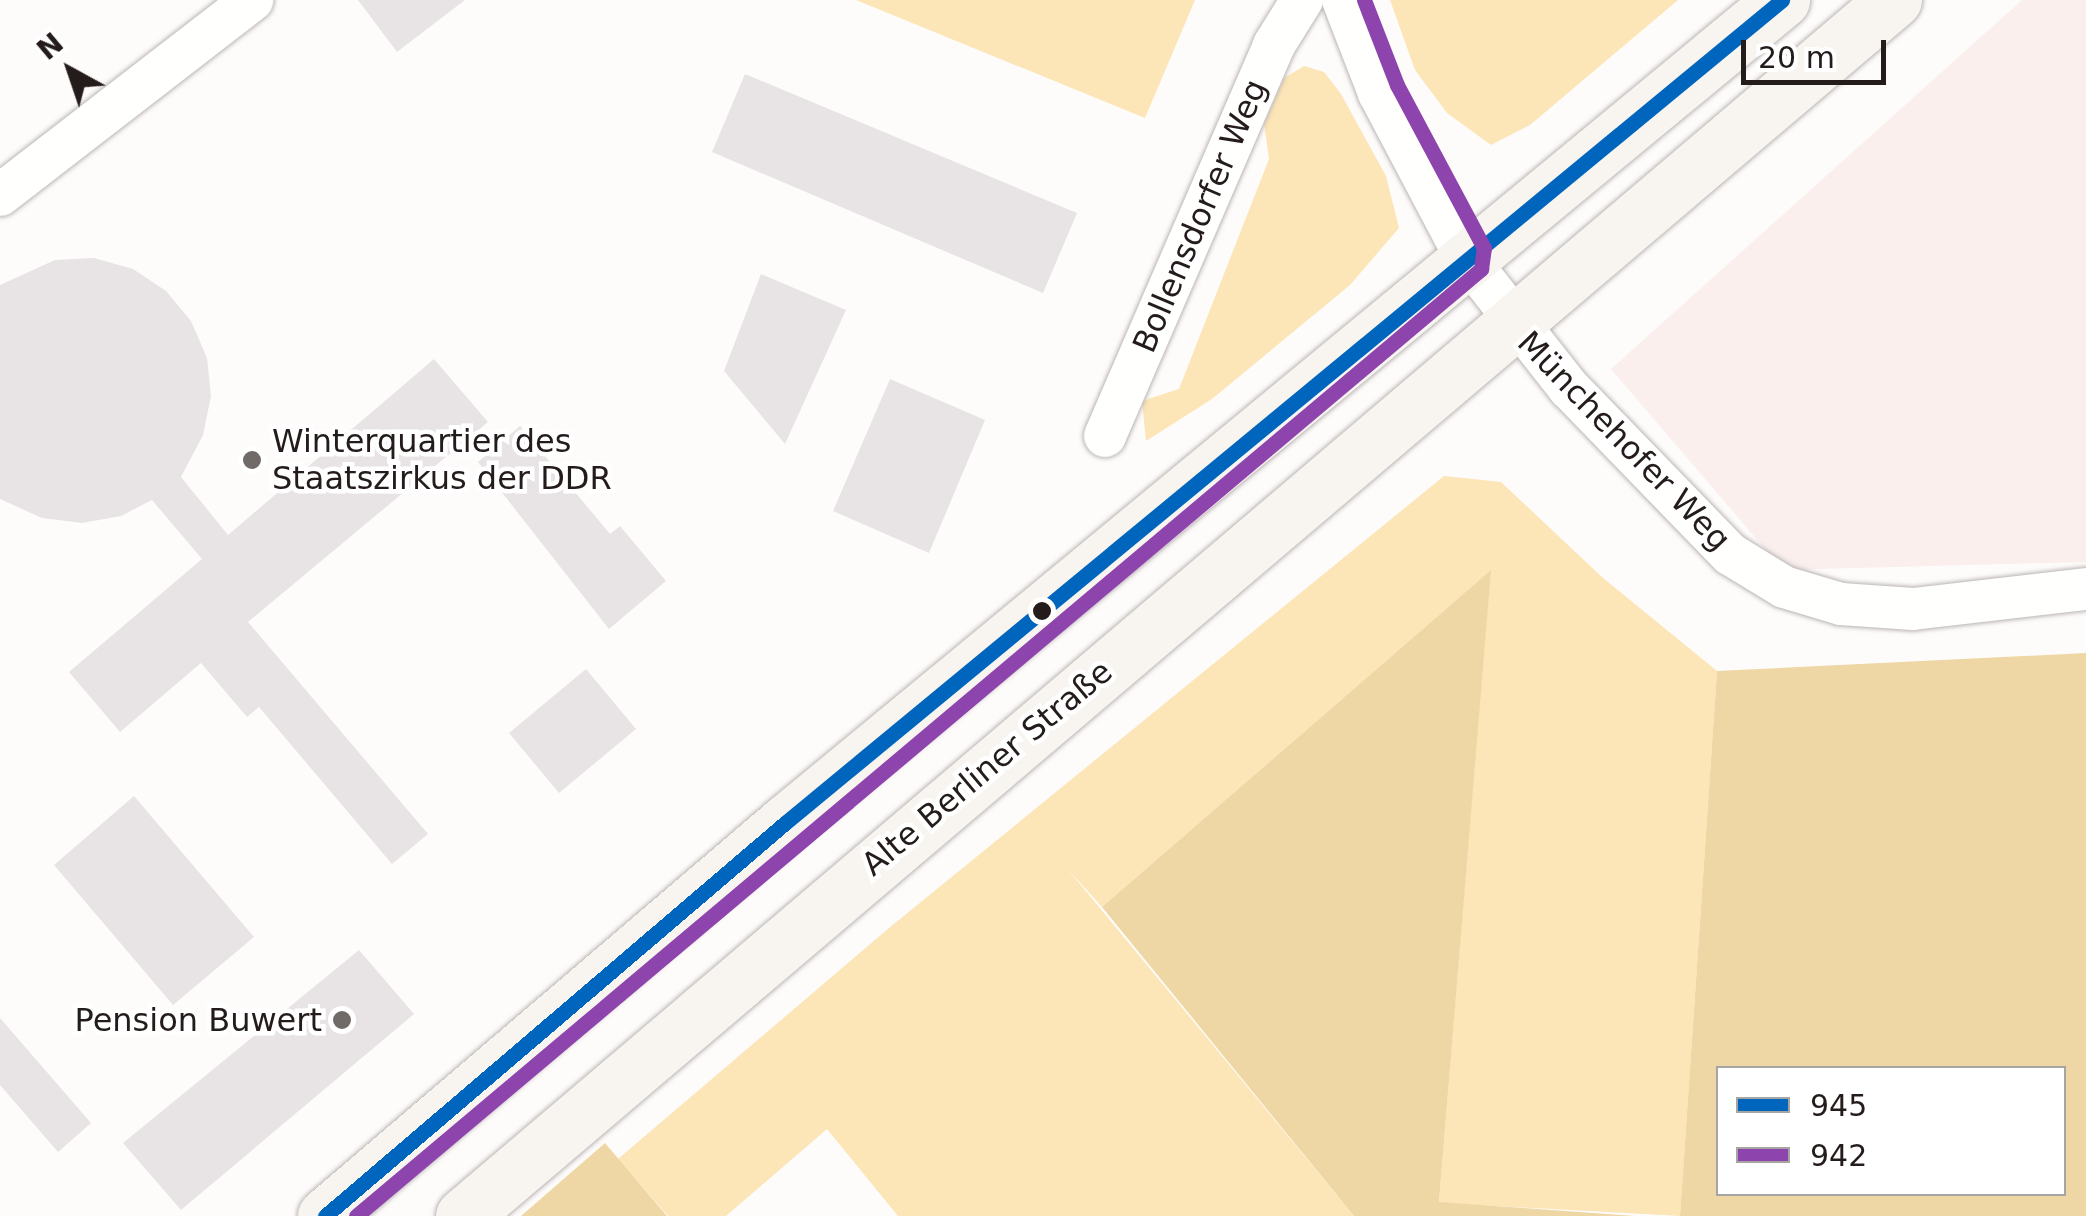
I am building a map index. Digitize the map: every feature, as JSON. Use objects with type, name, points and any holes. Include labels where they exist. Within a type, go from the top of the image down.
[{"type":"main road","points":[[326,1216],[1465,256],[1782,0]]},
{"type":"main road","name":"Alte Berliner Straße","points":[[464,1216],[1894,0]]},
{"type":"street","points":[[0,195],[252,0]]},
{"type":"street","name":"Bollensdorfer Weg","points":[[1104,436],[1274,45],[1290,11],[1302,0]]},
{"type":"street","name":"Münchehofer Weg","points":[[1342,0],[1379,92],[1465,256],[1512,322],[1684,512],[1730,554],[1784,586],[1841,604],[1913,609],[2086,589]]},
{"type":"shaded area","points":[[856,0],[1195,0],[1145,118]]},
{"type":"shaded area","points":[[1390,0],[1678,0],[1530,125],[1491,145],[1447,113],[1415,70]]},
{"type":"shaded area","points":[[2022,0],[2086,0],[2086,562],[1783,570],[1611,369]]},
{"type":"shaded area","points":[[1304,66],[1324,72],[1341,94],[1386,176],[1399,228],[1350,285],[1212,399],[1146,441],[1142,401],[1179,389],[1269,159],[1264,124],[1284,78]]},
{"type":"shaded area","points":[[1444,476],[1501,482],[1603,578],[1717,671],[1680,1216],[1439,1203],[1490,571],[1102,907],[1066,867],[1354,1216],[898,1216],[827,1129],[726,1216],[668,1216],[618,1159],[889,928]]},
{"type":"shaded area","points":[[1491,570],[1439,1202],[1635,1216],[1354,1216],[1102,907]]},
{"type":"shaded area","points":[[2086,653],[2086,1216],[1680,1216],[1717,671]]},
{"type":"shaded area","points":[[605,1143],[667,1216],[521,1216]]},
{"type":"building","points":[[358,0],[465,0],[397,52]]},
{"type":"building","points":[[745,74],[1077,213],[1043,293],[712,152]]},
{"type":"building","points":[[94,258],[133,269],[166,291],[191,321],[207,358],[211,396],[203,435],[181,477],[228,535],[434,359],[488,422],[248,622],[428,834],[392,864],[259,707],[247,717],[201,663],[120,732],[69,672],[202,559],[152,500],[121,516],[82,523],[42,518],[0,499],[0,285],[55,260]]},
{"type":"building","points":[[761,274],[846,310],[785,444],[724,371]]},
{"type":"building","points":[[890,379],[985,420],[929,553],[833,511]]},
{"type":"building","points":[[520,426],[610,534],[620,526],[666,581],[609,629],[478,462]]},
{"type":"building","points":[[586,669],[636,729],[559,793],[509,733]]},
{"type":"building","points":[[134,796],[254,937],[173,1005],[54,865]]},
{"type":"building","points":[[359,950],[414,1014],[181,1210],[123,1143]]},
{"type":"building","points":[[0,1018],[91,1123],[58,1152],[0,1085]]},
{"type":"transit line","name":"942","points":[[356,1216],[1481,269],[1484,248],[1397,85],[1364,0]]},
{"type":"transit line","name":"945","points":[[325,1216],[785,823],[1782,0]]},
{"type":"place","name":"Winterquartier des Staatszirkus der DDR","points":[[252,460]]},
{"type":"place","name":"Pension Buwert","points":[[342,1020]]}]
